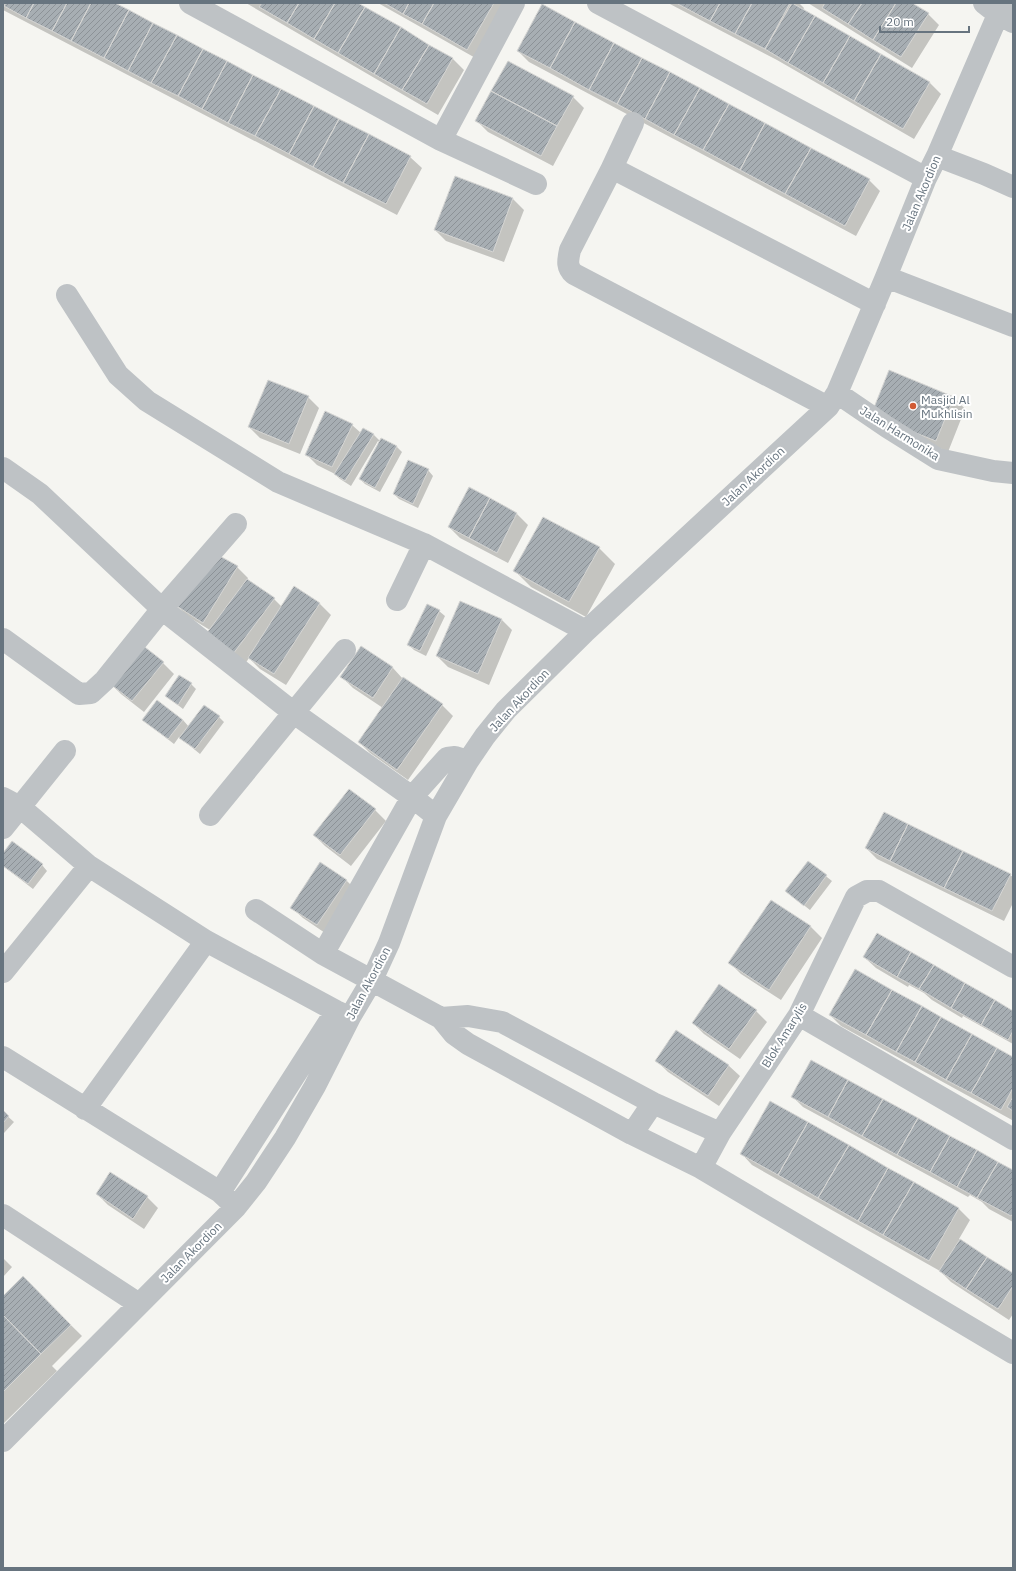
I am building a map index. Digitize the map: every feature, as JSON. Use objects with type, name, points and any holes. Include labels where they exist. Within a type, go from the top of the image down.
[{"type":"street","points":[[190,3],[441,140],[536,184]]},
{"type":"street","points":[[441,140],[514,3]]},
{"type":"street","points":[[598,3],[926,178]]},
{"type":"street","name":"Jalan Akordion","points":[[3,1441],[236,1207],[256,1182],[285,1138],[315,1086],[343,1014],[372,980],[389,943],[436,816],[468,761],[485,736],[506,710],[586,631],[833,400],[875,304],[926,178],[1000,11]]},
{"type":"street","points":[[633,123],[612,168],[875,304]]},
{"type":"street","points":[[937,156],[1013,187]]},
{"type":"street","name":"Jalan Harmonika","points":[[612,168],[570,250],[568,265],[569,270],[593,285],[887,427],[938,459],[993,471],[1013,473]]},
{"type":"street","points":[[886,277],[1013,326]]},
{"type":"street","points":[[67,295],[118,375],[147,401],[278,482],[424,544],[586,631]]},
{"type":"street","points":[[3,468],[40,494],[162,609],[294,713],[412,797],[436,816]]},
{"type":"street","points":[[3,638],[80,694],[91,693],[105,680],[162,609],[236,524]]},
{"type":"street","points":[[397,600],[424,544]]},
{"type":"street","points":[[210,815],[345,650]]},
{"type":"street","points":[[3,828],[11,802],[65,751]]},
{"type":"street","points":[[323,954],[412,797],[447,758],[455,757],[468,761]]},
{"type":"street","points":[[11,802],[89,866],[206,941],[343,1014],[220,1192]]},
{"type":"street","points":[[3,972],[89,866]]},
{"type":"street","name":"Blok Amarylis","points":[[701,1168],[720,1133],[799,1015],[856,897],[867,891],[879,891],[1013,967]]},
{"type":"street","points":[[256,910],[323,954],[441,1018],[454,1034],[468,1044],[632,1134],[701,1168],[1013,1353]]},
{"type":"street","points":[[85,1109],[206,941]]},
{"type":"street","points":[[799,1015],[1013,1139]]},
{"type":"street","points":[[441,1018],[468,1016],[502,1022],[653,1104],[720,1133]]},
{"type":"street","points":[[3,1058],[220,1192],[236,1207]]},
{"type":"street","points":[[632,1134],[653,1104]]},
{"type":"street","points":[[3,1215],[139,1304]]},
{"type":"building","points":[[6,3],[34,3],[26,18],[4,6]]},
{"type":"building","points":[[34,3],[67,3],[52,31],[26,18]]},
{"type":"building","points":[[67,3],[91,3],[71,41],[52,31]]},
{"type":"building","points":[[91,3],[115,3],[129,10],[104,58],[71,41]]},
{"type":"building","points":[[262,3],[299,3],[287,23],[259,7]]},
{"type":"building","points":[[299,3],[335,3],[314,39],[287,23]]},
{"type":"building","points":[[335,3],[358,3],[365,7],[338,53],[314,39]]},
{"type":"building","points":[[384,3],[409,3],[403,14]]},
{"type":"building","points":[[409,3],[434,3],[422,24],[403,14]]},
{"type":"building","points":[[434,3],[494,3],[467,50],[422,24]]},
{"type":"building","points":[[720,3],[710,21],[678,4]]},
{"type":"building","points":[[720,3],[752,3],[735,34],[710,21]]},
{"type":"building","points":[[752,3],[790,3],[765,49],[735,34]]},
{"type":"building","points":[[792,3],[815,16],[788,63],[765,49]]},
{"type":"building","points":[[825,3],[862,3],[848,24],[822,8]]},
{"type":"building","points":[[862,3],[896,3],[873,40],[848,24]]},
{"type":"building","points":[[896,3],[912,3],[929,13],[901,57],[873,40]]},
{"type":"building","points":[[542,4],[575,22],[550,68],[517,51]]},
{"type":"building","points":[[365,7],[401,27],[374,74],[338,53]]},
{"type":"building","points":[[129,10],[153,23],[128,71],[104,58]]},
{"type":"building","points":[[815,16],[850,36],[823,83],[788,63]]},
{"type":"building","points":[[575,22],[614,43],[589,90],[550,68]]},
{"type":"building","points":[[153,23],[177,35],[151,83],[128,71]]},
{"type":"building","points":[[401,27],[429,45],[402,90],[374,74]]},
{"type":"building","points":[[177,35],[203,49],[178,96],[151,83]]},
{"type":"building","points":[[850,36],[881,54],[854,101],[823,83]]},
{"type":"building","points":[[614,43],[642,58],[617,104],[589,90]]},
{"type":"building","points":[[429,45],[453,58],[427,104],[402,90]]},
{"type":"building","points":[[203,49],[227,61],[202,109],[178,96]]},
{"type":"building","points":[[881,54],[930,82],[903,129],[854,101]]},
{"type":"building","points":[[642,58],[670,72],[645,119],[617,104]]},
{"type":"building","points":[[227,61],[253,75],[228,123],[202,109]]},
{"type":"building","points":[[508,61],[574,96],[557,126],[491,91]]},
{"type":"building","points":[[670,72],[700,88],[674,135],[645,119]]},
{"type":"building","points":[[253,75],[281,89],[255,136],[228,123]]},
{"type":"building","points":[[700,88],[729,104],[703,150],[674,135]]},
{"type":"building","points":[[281,89],[314,106],[289,154],[255,136]]},
{"type":"building","points":[[491,91],[557,126],[541,156],[475,121]]},
{"type":"building","points":[[729,104],[765,123],[740,170],[703,150]]},
{"type":"building","points":[[314,106],[339,119],[313,167],[289,154]]},
{"type":"building","points":[[339,119],[369,134],[343,183],[313,167]]},
{"type":"building","points":[[765,123],[811,148],[785,194],[740,170]]},
{"type":"building","points":[[369,134],[411,156],[386,204],[343,183]]},
{"type":"building","points":[[811,148],[870,179],[845,226],[785,194]]},
{"type":"building","points":[[455,176],[513,198],[493,252],[434,230]]},
{"type":"building","name":"Masjid Al Mukhlisin","points":[[889,370],[954,397],[936,441],[871,415]]},
{"type":"building","points":[[268,380],[309,396],[289,444],[248,427]]},
{"type":"building","points":[[325,411],[353,424],[332,467],[305,455]]},
{"type":"building","points":[[363,428],[374,434],[345,481],[334,474]]},
{"type":"building","points":[[381,438],[397,446],[375,488],[359,479]]},
{"type":"building","points":[[408,460],[429,469],[413,504],[393,494]]},
{"type":"building","points":[[469,487],[490,498],[469,538],[448,527]]},
{"type":"building","points":[[490,498],[517,513],[497,553],[469,538]]},
{"type":"building","points":[[543,517],[600,547],[569,602],[513,571]]},
{"type":"building","points":[[216,554],[238,566],[203,623],[175,605]]},
{"type":"building","points":[[247,579],[275,598],[233,654],[206,634]]},
{"type":"building","points":[[294,586],[320,603],[274,674],[248,658]]},
{"type":"building","points":[[460,601],[502,619],[478,674],[436,656]]},
{"type":"building","points":[[427,604],[440,610],[420,651],[407,645]]},
{"type":"building","points":[[141,644],[164,662],[132,701],[109,683]]},
{"type":"building","points":[[361,646],[393,667],[373,698],[340,677]]},
{"type":"building","points":[[179,675],[192,683],[178,705],[165,696]]},
{"type":"building","points":[[403,677],[443,704],[397,770],[358,742]]},
{"type":"building","points":[[157,700],[183,720],[168,739],[142,720]]},
{"type":"building","points":[[204,705],[220,716],[195,749],[179,738]]},
{"type":"building","points":[[349,789],[376,809],[340,855],[313,835]]},
{"type":"building","points":[[884,812],[908,824],[890,861],[865,848]]},
{"type":"building","points":[[908,824],[963,851],[944,888],[890,861]]},
{"type":"building","points":[[12,841],[43,864],[28,884],[3,866],[3,853]]},
{"type":"building","points":[[963,851],[1011,874],[992,911],[944,888]]},
{"type":"building","points":[[808,861],[827,875],[804,906],[785,891]]},
{"type":"building","points":[[320,862],[347,880],[317,925],[290,908]]},
{"type":"building","points":[[771,900],[811,926],[769,990],[728,963]]},
{"type":"building","points":[[877,933],[911,952],[897,977],[863,957]]},
{"type":"building","points":[[911,952],[934,965],[919,989],[897,977]]},
{"type":"building","points":[[934,965],[965,983],[951,1008],[919,989]]},
{"type":"building","points":[[855,969],[892,990],[866,1035],[829,1015]]},
{"type":"building","points":[[965,983],[995,1000],[981,1025],[951,1008]]},
{"type":"building","points":[[719,984],[757,1010],[729,1049],[692,1023]]},
{"type":"building","points":[[892,990],[922,1006],[896,1052],[866,1035]]},
{"type":"building","points":[[995,1000],[1013,1011],[1013,1031],[1008,1040],[981,1025]]},
{"type":"building","points":[[922,1006],[941,1017],[915,1062],[896,1052]]},
{"type":"building","points":[[941,1017],[972,1034],[946,1080],[915,1062]]},
{"type":"building","points":[[676,1030],[729,1065],[708,1096],[655,1061]]},
{"type":"building","points":[[972,1034],[997,1048],[971,1093],[946,1080]]},
{"type":"building","points":[[997,1048],[1013,1057],[1013,1088],[1001,1110],[971,1093]]},
{"type":"building","points":[[811,1060],[848,1080],[828,1117],[791,1097]]},
{"type":"building","points":[[848,1080],[883,1099],[862,1136],[828,1117]]},
{"type":"building","points":[[1013,1097],[1013,1111],[1007,1107]]},
{"type":"building","points":[[883,1099],[918,1118],[897,1155],[862,1136]]},
{"type":"building","points":[[770,1101],[808,1122],[778,1175],[740,1154]]},
{"type":"building","points":[[3,1110],[9,1116],[3,1123]]},
{"type":"building","points":[[918,1118],[950,1136],[930,1172],[897,1155]]},
{"type":"building","points":[[808,1122],[849,1145],[818,1198],[778,1175]]},
{"type":"building","points":[[950,1136],[977,1150],[957,1187],[930,1172]]},
{"type":"building","points":[[849,1145],[888,1168],[858,1221],[818,1198]]},
{"type":"building","points":[[977,1150],[998,1162],[977,1198],[957,1187]]},
{"type":"building","points":[[998,1162],[1013,1170],[1013,1213],[1011,1216],[977,1198]]},
{"type":"building","points":[[888,1168],[914,1182],[883,1235],[858,1221]]},
{"type":"building","points":[[110,1172],[148,1196],[133,1219],[96,1194]]},
{"type":"building","points":[[914,1182],[959,1208],[929,1261],[883,1235]]},
{"type":"building","points":[[960,1239],[987,1257],[966,1289],[939,1271]]},
{"type":"building","points":[[987,1257],[1013,1273],[1013,1286],[998,1309],[966,1289]]},
{"type":"building","points":[[23,1276],[71,1325],[41,1354],[3,1315],[3,1296]]},
{"type":"building","points":[[3,1315],[41,1354],[3,1392]]},
{"type":"place","name":"Masjid Al Mukhlisin","points":[[913,406]]}]
